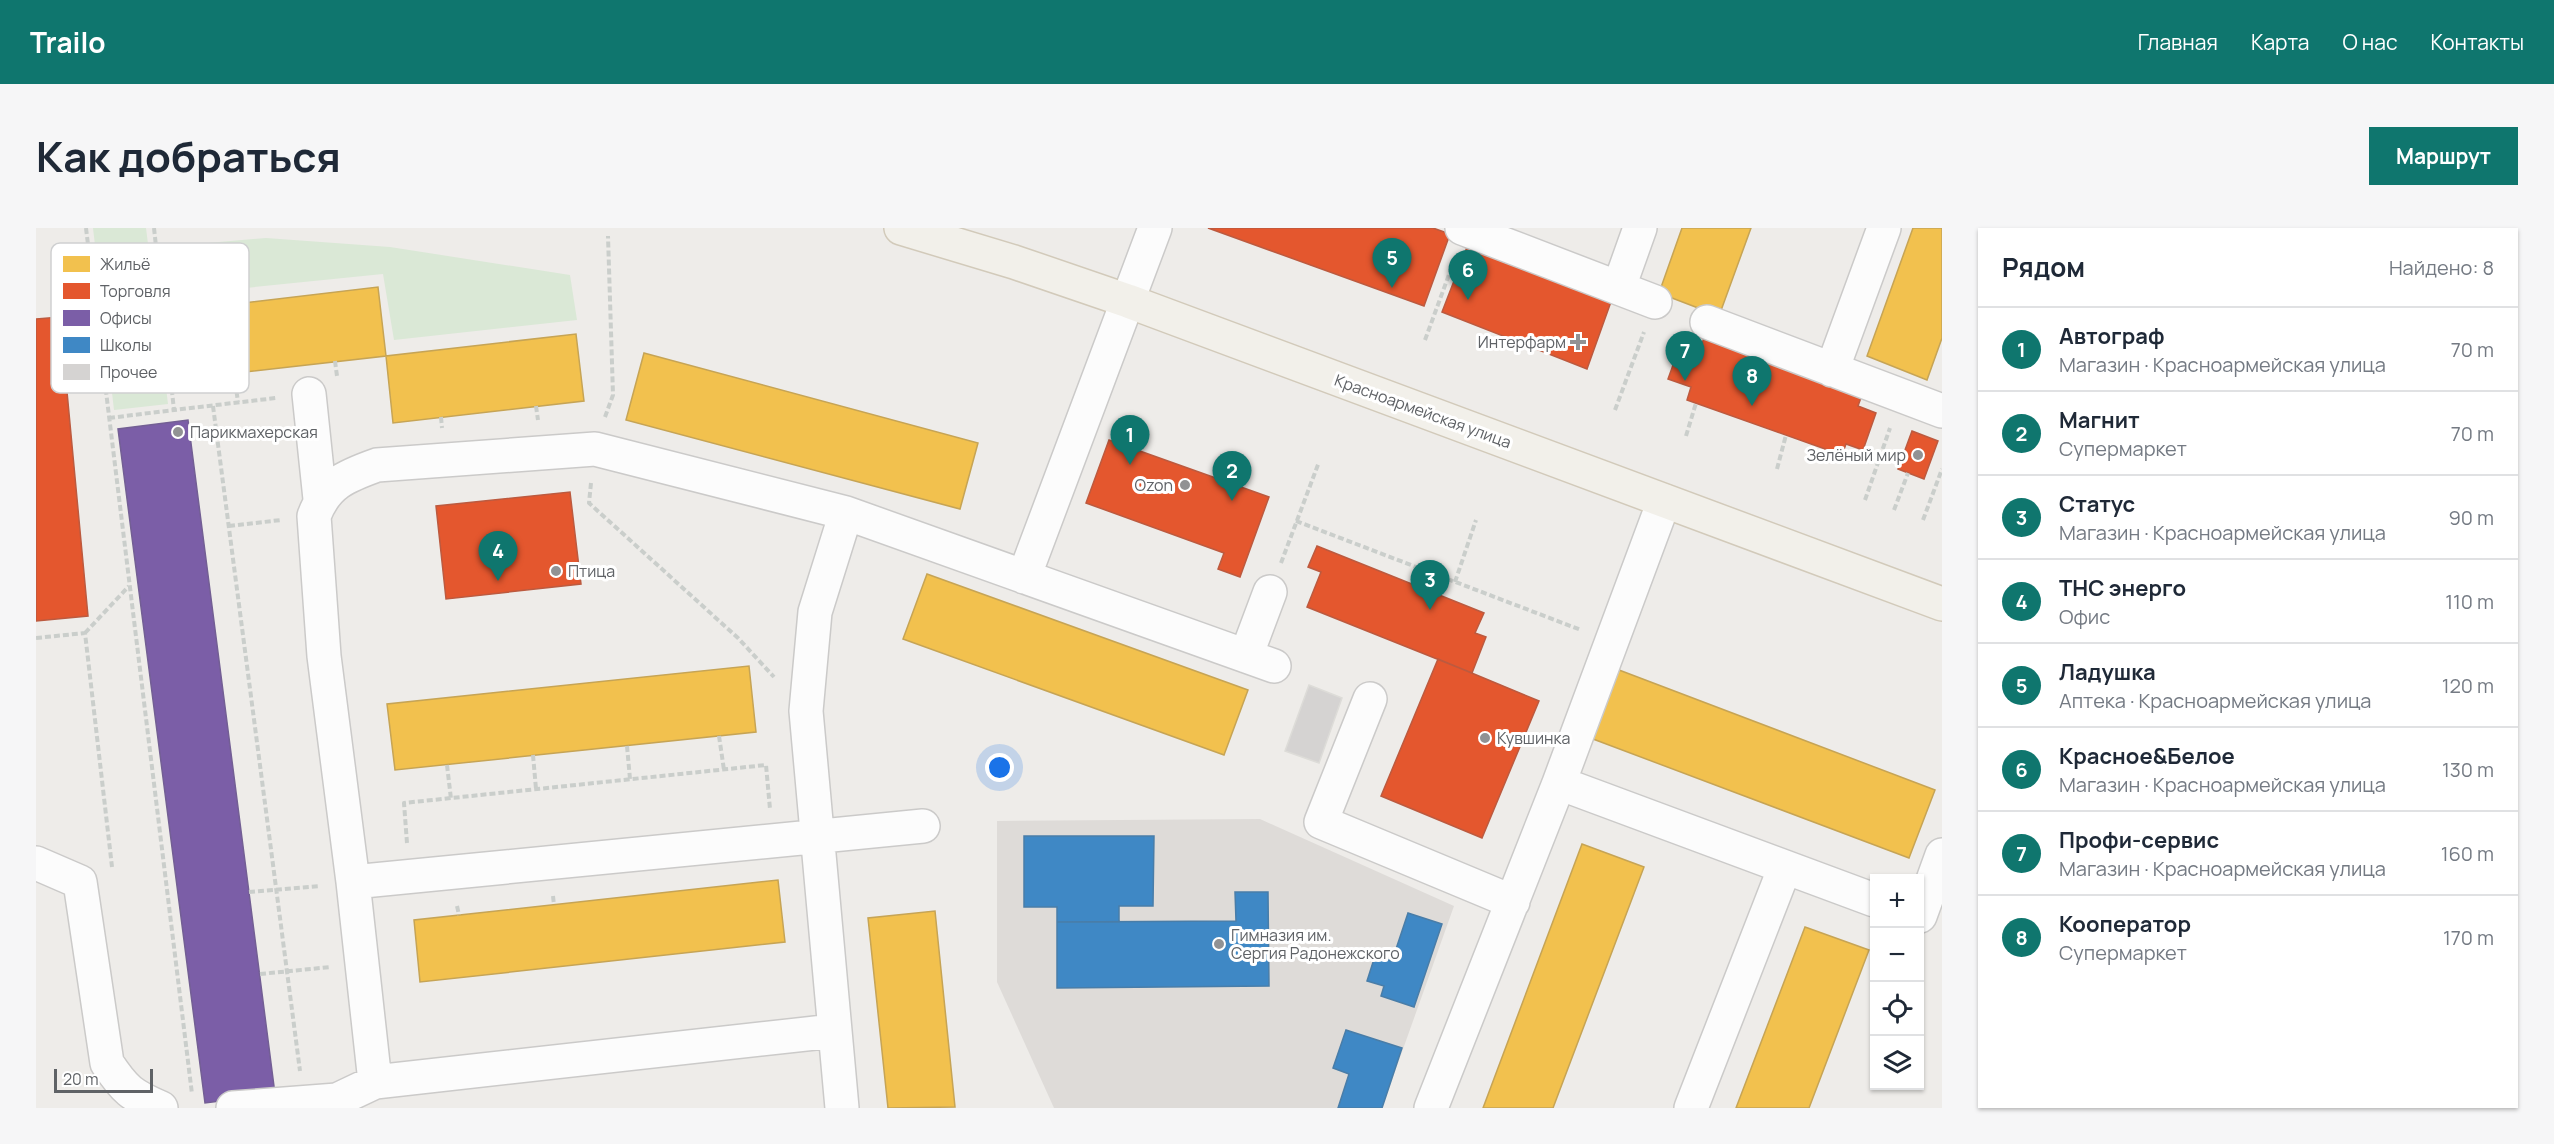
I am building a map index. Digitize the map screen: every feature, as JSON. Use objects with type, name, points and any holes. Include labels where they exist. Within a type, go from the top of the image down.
[{"type":"main road","name":"Красноармейская улица","points":[[901,228],[965,237],[1128,301],[1942,604]]},
{"type":"lane","points":[[1024,577],[1155,228]]},
{"type":"lane","points":[[1619,287],[1640,228]]},
{"type":"lane","points":[[1832,370],[1884,228]]},
{"type":"lane","points":[[1464,229],[1655,302]]},
{"type":"lane","points":[[1707,322],[1942,411]]},
{"type":"lane","points":[[309,394],[324,656],[353,882],[375,1082]]},
{"type":"lane","points":[[317,507],[335,484],[351,474],[377,465],[595,449],[846,513],[1260,661],[1270,592]]},
{"type":"lane","points":[[1431,1108],[1559,783],[1664,501]]},
{"type":"lane","points":[[842,1108],[806,711],[815,612],[846,513]]},
{"type":"lane","points":[[1370,699],[1321,822],[1513,902]]},
{"type":"lane","points":[[1559,783],[1870,898]]},
{"type":"lane","points":[[353,882],[923,826]]},
{"type":"lane","points":[[1924,905],[1942,855]]},
{"type":"lane","points":[[36,863],[80,882],[107,1063],[123,1087],[142,1100],[161,1108]]},
{"type":"lane","points":[[1691,1108],[1785,867]]},
{"type":"lane","points":[[1924,918],[1942,925]]},
{"type":"lane","points":[[233,1108],[338,1100],[375,1082],[834,1031]]},
{"type":"path","points":[[86,228],[88,243]]},
{"type":"path","points":[[154,228],[156,243]]},
{"type":"path","points":[[1425,340],[1464,229]]},
{"type":"path","points":[[1615,410],[1655,302]]},
{"type":"path","points":[[106,393],[192,1096]]},
{"type":"path","points":[[172,393],[174,410]]},
{"type":"path","points":[[237,393],[238,402]]},
{"type":"path","points":[[1865,500],[1900,396]]},
{"type":"path","points":[[1686,436],[1696,403]]},
{"type":"path","points":[[109,418],[213,406],[304,1103]]},
{"type":"path","points":[[1777,469],[1786,435]]},
{"type":"path","points":[[1270,592],[1318,462]]},
{"type":"path","points":[[1923,520],[1942,469]]},
{"type":"path","points":[[1894,510],[1908,473]]},
{"type":"path","points":[[229,526],[317,507]]},
{"type":"path","points":[[1454,582],[1476,520]]},
{"type":"path","points":[[1296,521],[1611,642]]},
{"type":"path","points":[[36,638],[85,633],[130,585]]},
{"type":"path","points":[[85,633],[112,870]]},
{"type":"path","points":[[719,736],[724,770]]},
{"type":"path","points":[[627,746],[630,779]]},
{"type":"path","points":[[533,756],[536,789]]},
{"type":"path","points":[[447,765],[451,799]]},
{"type":"path","points":[[411,877],[404,803],[766,765],[774,840]]},
{"type":"path","points":[[249,892],[353,882]]},
{"type":"path","points":[[260,974],[362,963]]},
{"type":"shaded area","name":"Гимназия им. Сергия Радонежского","points":[[1260,819],[1454,906],[1382,1108],[1054,1108],[997,982],[997,821]]},
{"type":"green space","points":[[93,228],[146,228],[148,243],[95,243]]},
{"type":"green space","points":[[266,238],[390,247],[570,275],[577,320],[394,340],[383,274],[249,288],[249,243],[208,243]]},
{"type":"green space","points":[[112,393],[167,393],[168,404],[114,410]]},
{"type":"building: Жильё","points":[[1682,228],[1751,228],[1719,316],[1659,293]]},
{"type":"building: Жильё","points":[[1913,228],[1942,228],[1942,338],[1927,380],[1867,356]]},
{"type":"building: Жильё","points":[[378,287],[386,356],[249,372],[249,302]]},
{"type":"building: Жильё","points":[[576,334],[584,401],[393,423],[386,356]]},
{"type":"building: Жильё","points":[[644,353],[978,443],[960,509],[626,420]]},
{"type":"building: Жильё","points":[[927,574],[1248,690],[1224,755],[903,639]]},
{"type":"building: Жильё","points":[[749,666],[756,732],[395,770],[387,704]]},
{"type":"building: Жильё","points":[[1619,670],[1935,790],[1909,858],[1593,739]]},
{"type":"building: Жильё","points":[[1582,844],[1644,867],[1553,1108],[1483,1108]]},
{"type":"building: Жильё","points":[[778,880],[785,942],[420,982],[414,920]]},
{"type":"building: Жильё","points":[[935,911],[955,1107],[888,1108],[868,918]]},
{"type":"building: Жильё","points":[[1805,927],[1869,950],[1809,1108],[1736,1108]]},
{"type":"building: Торговля","points":[[1208,228],[1433,228],[1450,234],[1424,306]]},
{"type":"building: Торговля","points":[[1469,242],[1612,299],[1587,369],[1442,312]]},
{"type":"building: Торговля","points":[[51,318],[51,393],[67,393],[88,616],[36,621],[36,319]]},
{"type":"building: Торговля","points":[[1705,335],[1863,392],[1858,406],[1876,413],[1863,450],[1846,444],[1842,455],[1687,400],[1691,387],[1668,379],[1681,343],[1700,349]]},
{"type":"building: Торговля","name":"Зелёный мир","points":[[1912,431],[1938,441],[1924,479],[1898,469]]},
{"type":"building: Торговля","points":[[1109,440],[1269,497],[1240,577],[1218,569],[1224,553],[1086,503]]},
{"type":"building: Торговля","points":[[570,492],[581,584],[446,599],[436,506]]},
{"type":"building: Торговля","points":[[1317,546],[1484,613],[1475,633],[1486,637],[1472,673],[1307,607],[1321,572],[1308,567]]},
{"type":"building: Торговля","points":[[1438,659],[1539,701],[1482,838],[1381,796]]},
{"type":"building: Офисы","points":[[188,420],[275,1094],[205,1103],[118,429]]},
{"type":"building: Школы","points":[[1024,836],[1154,836],[1153,906],[1119,906],[1119,922],[1057,922],[1057,907],[1024,907]]},
{"type":"building: Школы","points":[[1235,892],[1268,892],[1269,986],[1057,988],[1057,922],[1236,921]]},
{"type":"building: Школы","points":[[1408,913],[1442,924],[1414,1007],[1381,996],[1384,986],[1367,981],[1375,956],[1392,961]]},
{"type":"building: Школы","points":[[1346,1030],[1402,1048],[1382,1108],[1338,1108],[1349,1074],[1333,1068]]},
{"type":"building: Прочее","points":[[1309,685],[1342,698],[1319,763],[1285,751]]},
{"type":"place","name":"Ладушка","points":[[1392,288]]},
{"type":"place","name":"Красное&Белое","points":[[1468,300]]},
{"type":"place","name":"Интерфарм","points":[[1578,342]]},
{"type":"place","name":"Профи-сервис","points":[[1685,381]]},
{"type":"place","name":"Кооператор","points":[[1752,406]]},
{"type":"place","name":"Парикмахерская","points":[[178,432]]},
{"type":"place","name":"Зелёный мир","points":[[1918,455]]},
{"type":"place","name":"Автограф","points":[[1130,465]]},
{"type":"place","name":"Ozon","points":[[1185,485]]},
{"type":"place","name":"Магнит","points":[[1232,501]]},
{"type":"place","name":"Птица","points":[[556,571]]},
{"type":"place","name":"ТНС энерго","points":[[498,581]]},
{"type":"place","name":"Статус","points":[[1430,610]]},
{"type":"place","name":"Кувшинка","points":[[1485,738]]},
{"type":"place","name":"Гимназия им. Сергия Радонежского","points":[[1219,944]]}]
